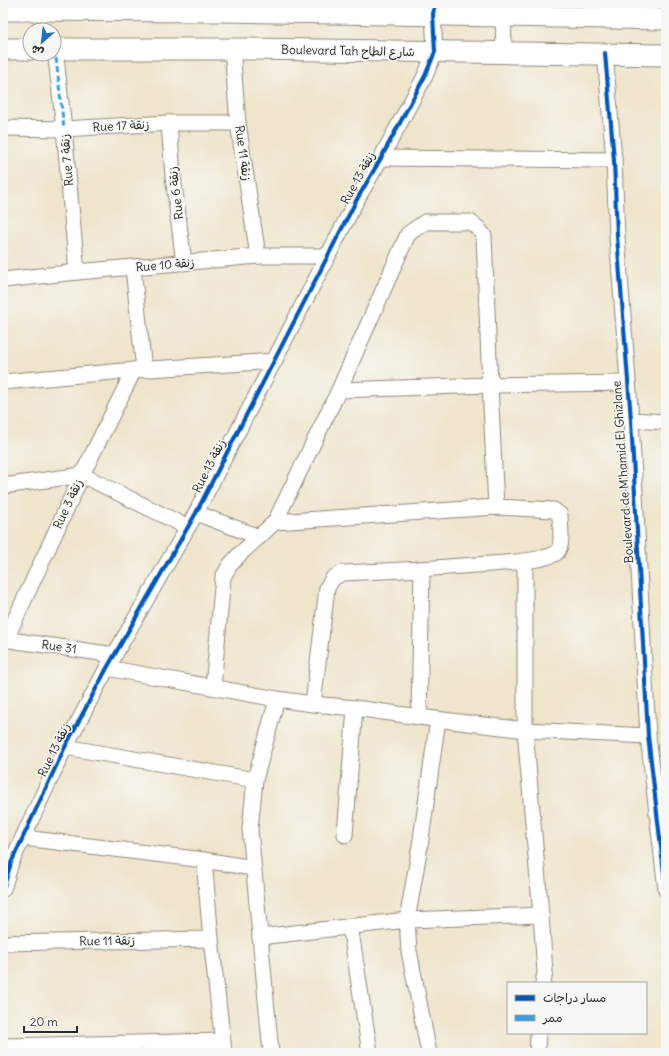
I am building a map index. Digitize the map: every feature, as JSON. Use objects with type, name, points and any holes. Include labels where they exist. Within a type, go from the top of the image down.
[{"type":"street","points":[[3,10],[223,7],[609,10],[666,19]]},
{"type":"street","points":[[434,9],[435,52]]},
{"type":"street","points":[[504,52],[506,9]]},
{"type":"street","points":[[3,49],[22,49]]},
{"type":"street","name":"Boulevard Tah شارع الطاح","points":[[62,49],[232,49],[666,55]]},
{"type":"street","name":"Rue 11 زنقة","points":[[232,49],[238,123],[258,256]]},
{"type":"street","name":"Rue 13 زنقة","points":[[3,889],[7,862],[24,838],[65,747],[107,668],[196,513],[356,201],[425,76],[435,52]]},
{"type":"street","name":"Boulevard de M'hamid El Ghizlane","points":[[605,53],[614,160],[616,236],[631,420],[648,736],[666,890]]},
{"type":"street","name":"Rue 7 زنقة","points":[[56,62],[64,129],[76,272]]},
{"type":"street","name":"Rue 17 زنقة","points":[[3,128],[64,129],[169,123],[238,123]]},
{"type":"street","name":"Rue 6 زنقة","points":[[169,123],[173,176],[184,263]]},
{"type":"street","points":[[381,158],[614,160]]},
{"type":"street","points":[[213,687],[223,576],[235,559],[275,522],[339,390],[408,234],[425,222],[470,222],[479,229],[484,236],[496,507]]},
{"type":"street","name":"Rue 10 زنقة","points":[[3,280],[258,256],[328,256]]},
{"type":"street","points":[[133,268],[139,370]]},
{"type":"street","points":[[3,382],[139,370],[275,361]]},
{"type":"street","name":"Rue 3 زنقة","points":[[4,639],[82,475],[139,370]]},
{"type":"street","points":[[339,390],[490,385],[627,383]]},
{"type":"street","points":[[631,420],[666,422]]},
{"type":"street","points":[[3,486],[82,475],[187,527]]},
{"type":"street","points":[[275,522],[496,507],[554,510],[560,515],[561,545],[557,552],[551,556],[525,561],[422,569],[343,573],[333,578],[327,588],[313,704]]},
{"type":"street","points":[[196,513],[259,537]]},
{"type":"street","points":[[525,561],[525,730],[542,915],[545,972],[543,982]]},
{"type":"street","points":[[419,717],[422,569]]},
{"type":"street","name":"Rue 31","points":[[4,639],[115,655]]},
{"type":"street","points":[[107,668],[277,699],[313,704],[525,730],[648,736]]},
{"type":"street","points":[[271,1053],[250,829],[255,780],[277,699]]},
{"type":"street","points":[[345,835],[355,708]]},
{"type":"street","points":[[429,1053],[408,951],[407,920],[420,846],[438,719]]},
{"type":"street","points":[[65,747],[255,780]]},
{"type":"street","points":[[24,838],[204,860],[253,868]]},
{"type":"street","points":[[3,1046],[132,1048],[224,1047],[211,939],[204,860]]},
{"type":"street","points":[[260,937],[407,920],[542,915]]},
{"type":"street","points":[[350,926],[370,1053]]},
{"type":"street","name":"Rue 11 زنقة","points":[[3,943],[211,939]]},
{"type":"street","points":[[537,1053],[538,1034]]},
{"type":"marked path","points":[[56,62],[64,129]]},
{"type":"cycle path","points":[[3,889],[11,863],[65,747],[107,668],[196,513],[356,201],[425,76],[435,52],[433,14],[435,3]]},
{"type":"cycle path","points":[[605,53],[614,160],[617,236],[631,420],[648,736],[666,890]]}]
